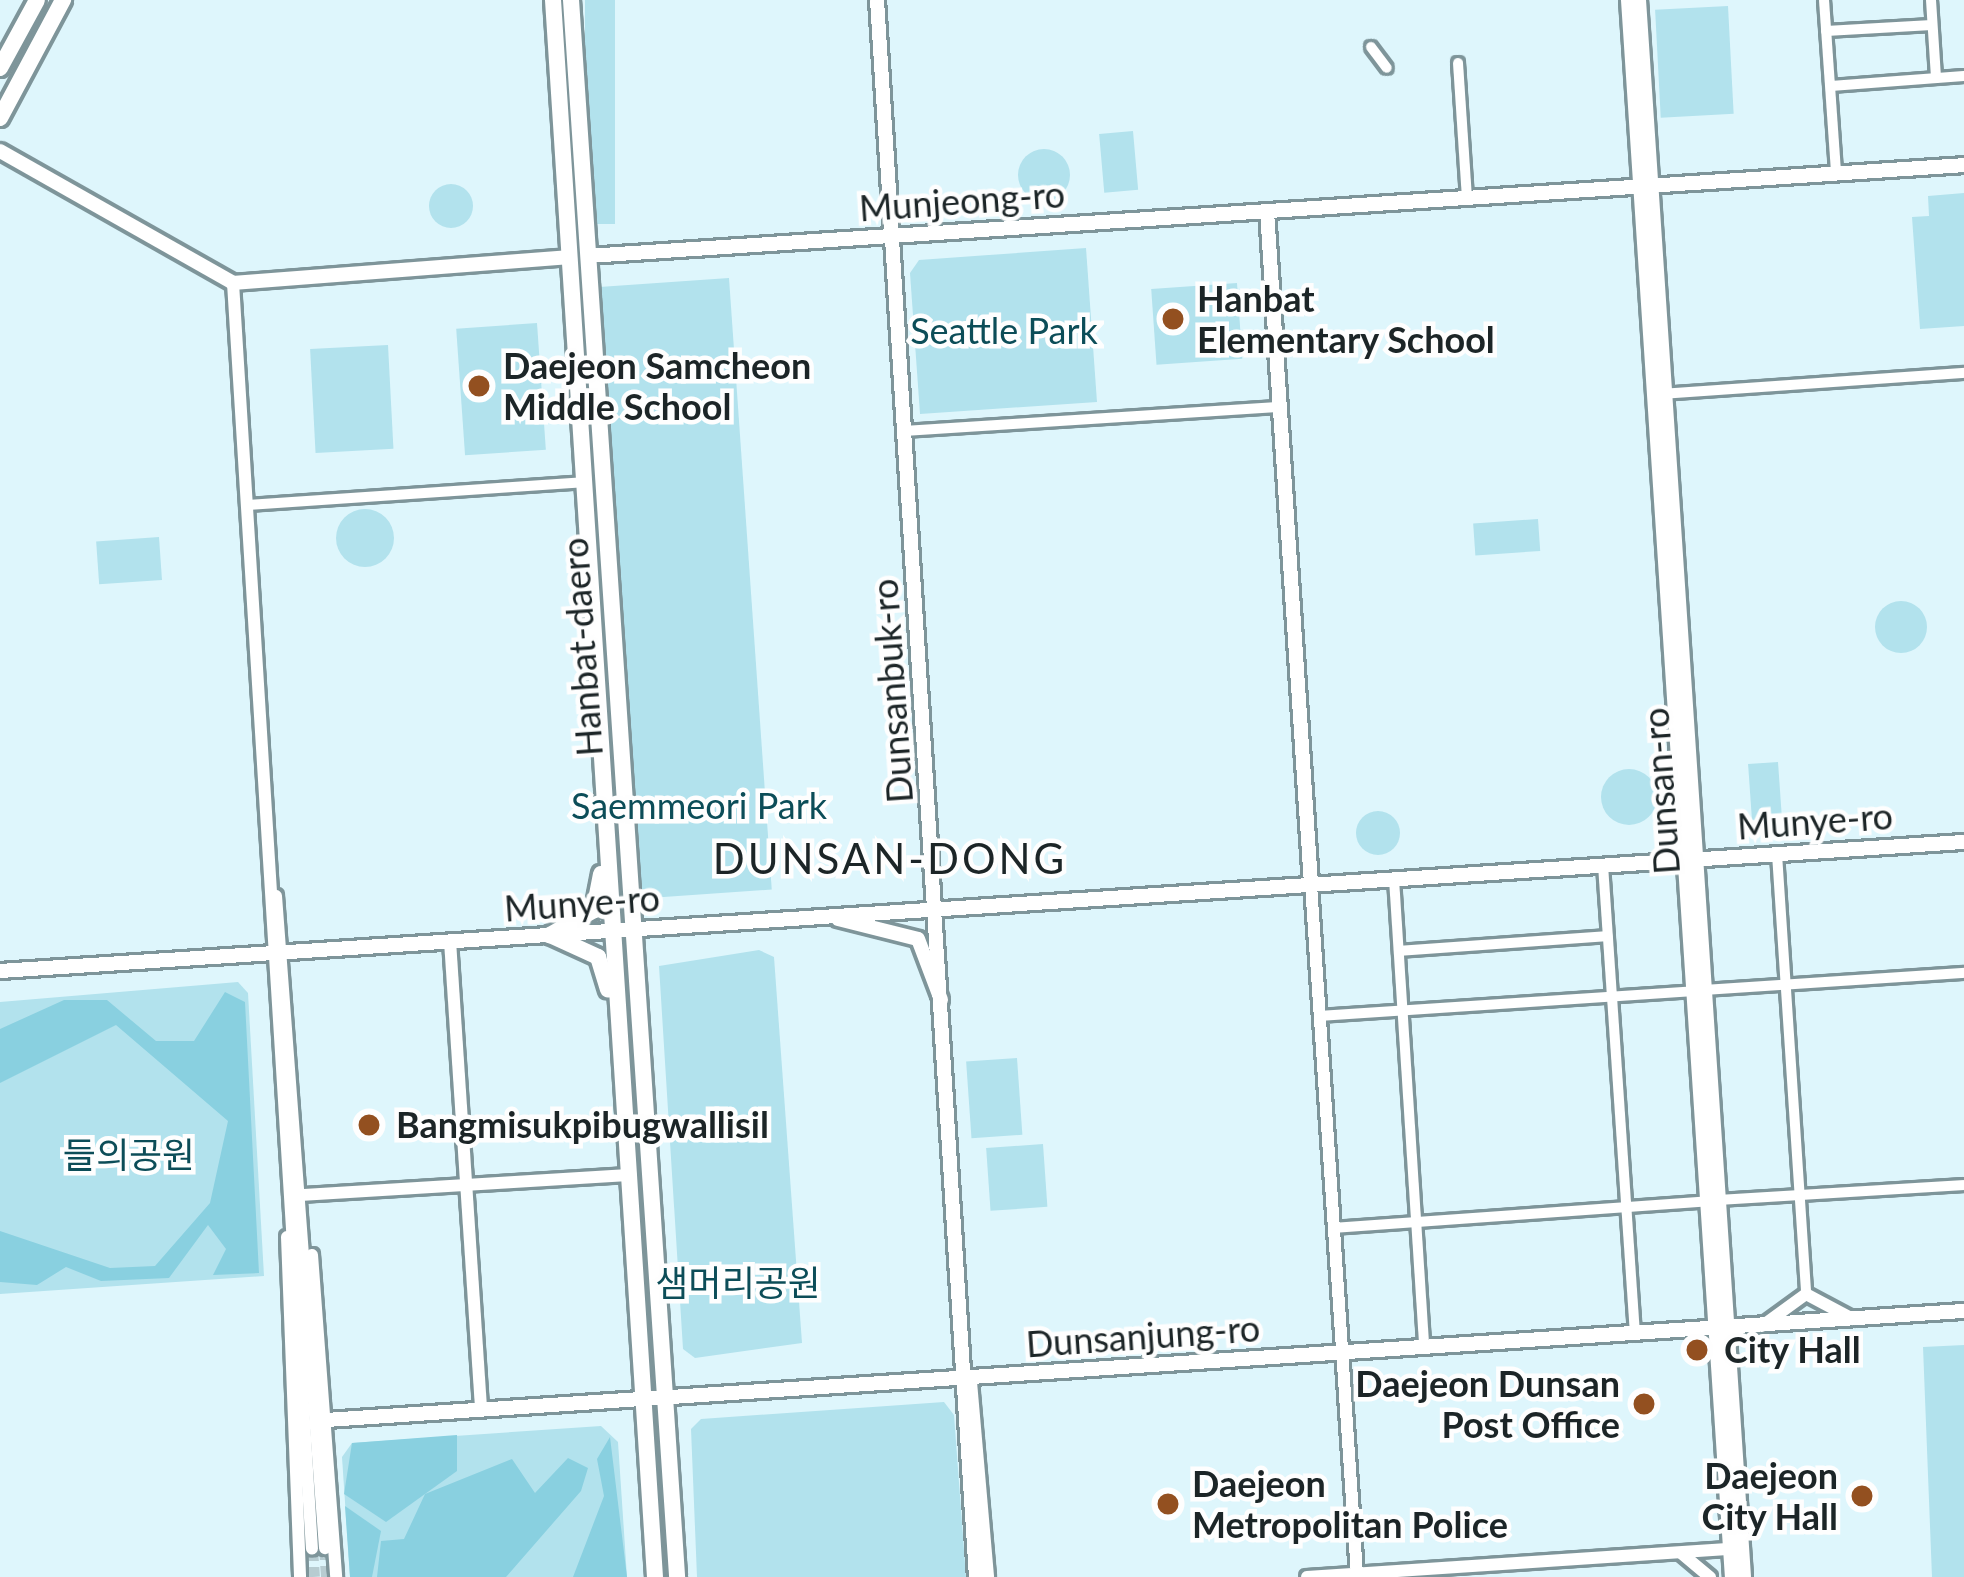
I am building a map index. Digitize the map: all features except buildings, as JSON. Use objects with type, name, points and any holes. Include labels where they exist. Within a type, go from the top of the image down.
[{"type":"main road","points":[[0,68],[37,0]]},
{"type":"main road","points":[[0,118],[63,0]]},
{"type":"main road","name":"Hanbat-daero","points":[[553,0],[579,256],[624,930],[677,1577]]},
{"type":"main road","name":"Hanbat-daero","points":[[571,0],[585,482],[610,862],[624,930],[620,1002],[655,1577]]},
{"type":"main road","name":"Dunsanbuk-ro","points":[[877,0],[968,1378],[976,1577]]},
{"type":"main road","name":"Dunsan-ro","points":[[1628,0],[1660,394],[1721,1329],[1732,1577]]},
{"type":"main road","name":"Dunsan-ro","points":[[1639,0],[1646,186]]},
{"type":"main road","points":[[0,151],[233,284]]},
{"type":"main road","name":"Munjeong-ro","points":[[233,284],[579,256],[1964,165]]},
{"type":"main road","points":[[1267,211],[1311,884]]},
{"type":"main road","name":"Munye-ro","points":[[0,971],[1964,842]]},
{"type":"main road","points":[[550,934],[594,910],[610,862]]},
{"type":"main road","points":[[834,917],[918,939],[943,1004]]},
{"type":"main road","points":[[550,934],[598,957],[620,1002]]},
{"type":"main road","name":"Dunsanjung-ro","points":[[326,1420],[1964,1311]]},
{"type":"main road","name":"Dunsan-ro","points":[[1721,1329],[1744,1577]]},
{"type":"main road","name":"Dunsanbuk-ro","points":[[968,1378],[987,1577]]},
{"type":"street","points":[[1824,0],[1836,173]]},
{"type":"street","points":[[1931,0],[1936,78]]},
{"type":"street","points":[[1826,31],[1932,25]]},
{"type":"street","points":[[1370,47],[1387,68]]},
{"type":"street","points":[[1458,63],[1467,198]]},
{"type":"street","points":[[1831,86],[1964,76]]},
{"type":"street","points":[[233,284],[275,895],[302,1195],[281,1279],[300,1577]]},
{"type":"street","points":[[1660,394],[1964,373]]},
{"type":"street","points":[[905,431],[1280,406]]},
{"type":"street","points":[[249,505],[585,482]]},
{"type":"street","points":[[1777,854],[1806,1294]]},
{"type":"street","points":[[1603,865],[1635,1335]]},
{"type":"street","points":[[1394,879],[1424,1348]]},
{"type":"street","points":[[1311,884],[1357,1574]]},
{"type":"street","points":[[1399,951],[1607,936]]},
{"type":"street","points":[[450,941],[481,1409]]},
{"type":"street","points":[[280,953],[319,1548]]},
{"type":"street","points":[[1319,1016],[1964,973]]},
{"type":"street","points":[[302,1195],[630,1174]]},
{"type":"street","points":[[1334,1228],[1964,1185]]},
{"type":"street","points":[[297,1212],[326,1420],[336,1577]]},
{"type":"street","points":[[1806,1294],[1853,1319]]},
{"type":"street","points":[[1762,1326],[1806,1294]]},
{"type":"street","points":[[1307,1577],[1731,1549]]},
{"type":"street","points":[[1680,1553],[1710,1577]]},
{"type":"green space","points":[[585,0],[615,0],[615,224],[585,224]]},
{"type":"green space","points":[[1728,6],[1734,114],[1661,118],[1655,10]]},
{"type":"green space","points":[[1133,131],[1138,190],[1104,193],[1099,134]]},
{"type":"green space","points":[[1044,149],[1063,156],[1070,175],[1063,194],[1044,201],[1025,194],[1018,175],[1025,156]]},
{"type":"green space","points":[[451,184],[467,190],[473,206],[467,222],[451,228],[435,222],[429,206],[435,190]]},
{"type":"green space","points":[[1964,193],[1964,326],[1920,329],[1912,217],[1929,216],[1928,196]]},
{"type":"green space","name":"Seattle Park","points":[[1086,248],[1097,402],[920,414],[910,273],[919,260]]},
{"type":"green space","name":"Saemmeori Park","points":[[729,278],[772,890],[642,899],[599,287]]},
{"type":"green space","points":[[1237,283],[1242,359],[1157,365],[1151,289]]},
{"type":"green space","points":[[537,323],[546,450],[465,455],[456,329]]},
{"type":"green space","points":[[388,345],[393,449],[316,453],[310,349]]},
{"type":"green space","points":[[365,509],[386,517],[394,538],[386,559],[365,567],[344,559],[336,538],[344,517]]},
{"type":"green space","points":[[1538,519],[1540,551],[1475,555],[1473,524]]},
{"type":"green space","points":[[159,537],[162,580],[99,584],[96,541]]},
{"type":"green space","points":[[1901,601],[1920,608],[1927,627],[1920,646],[1901,653],[1882,646],[1875,627],[1882,608]]},
{"type":"green space","points":[[1778,762],[1782,818],[1752,820],[1748,764]]},
{"type":"green space","points":[[1629,769],[1649,777],[1657,797],[1649,817],[1629,825],[1609,817],[1601,797],[1609,777]]},
{"type":"green space","points":[[1378,811],[1393,818],[1400,833],[1393,848],[1378,855],[1363,848],[1356,833],[1363,818]]},
{"type":"green space","name":"샘머리공원","points":[[759,950],[774,957],[802,1343],[695,1358],[683,1349],[659,966]]},
{"type":"green space","name":"들의공원","points":[[238,982],[248,993],[264,1276],[0,1294],[0,1002]]},
{"type":"green space","points":[[1017,1058],[1022,1135],[971,1138],[966,1062]]},
{"type":"green space","points":[[1043,1144],[1047,1207],[991,1211],[986,1148]]},
{"type":"green space","points":[[1964,1345],[1964,1577],[1932,1577],[1923,1347]]},
{"type":"green space","name":"샘머리공원","points":[[944,1402],[954,1415],[966,1577],[697,1577],[691,1429],[701,1419]]},
{"type":"green space","points":[[601,1426],[618,1442],[627,1577],[350,1577],[342,1457],[352,1443]]},
{"type":"shaded area","points":[[225,992],[245,1002],[259,1273],[213,1275],[226,1249],[208,1225],[169,1278],[101,1281],[66,1267],[37,1285],[0,1282],[0,1231],[110,1268],[155,1266],[210,1203],[228,1121],[116,1025],[0,1083],[0,1029],[64,1000],[107,1000],[156,1041],[194,1041]]},
{"type":"shaded area","points":[[457,1435],[457,1471],[386,1522],[344,1494],[352,1443]]},
{"type":"shaded area","points":[[610,1437],[627,1577],[573,1577],[604,1496],[597,1459]]},
{"type":"shaded area","points":[[568,1458],[588,1468],[581,1491],[506,1577],[377,1577],[381,1541],[404,1539],[425,1494],[512,1459],[535,1493]]},
{"type":"shaded area","points":[[345,1506],[381,1531],[372,1577],[350,1577]]},
{"type":"tunnel","points":[[325,1548],[327,1577]]},
{"type":"tunnel","points":[[312,1549],[314,1577]]},
{"type":"place","name":"Hanbat Elementary School","points":[[1173,319]]},
{"type":"place","name":"Daejeon Samcheon Middle School","points":[[479,386]]},
{"type":"place","name":"Bangmisukpibugwallisil","points":[[369,1125]]},
{"type":"place","name":"City Hall","points":[[1697,1350]]},
{"type":"place","name":"Daejeon Dunsan Post Office","points":[[1644,1404]]},
{"type":"place","name":"Daejeon City Hall","points":[[1862,1496]]},
{"type":"place","name":"Daejeon Metropolitan Police","points":[[1168,1504]]},
{"type":"district","name":"DUNSAN-DONG","points":[[890,858]]}]
